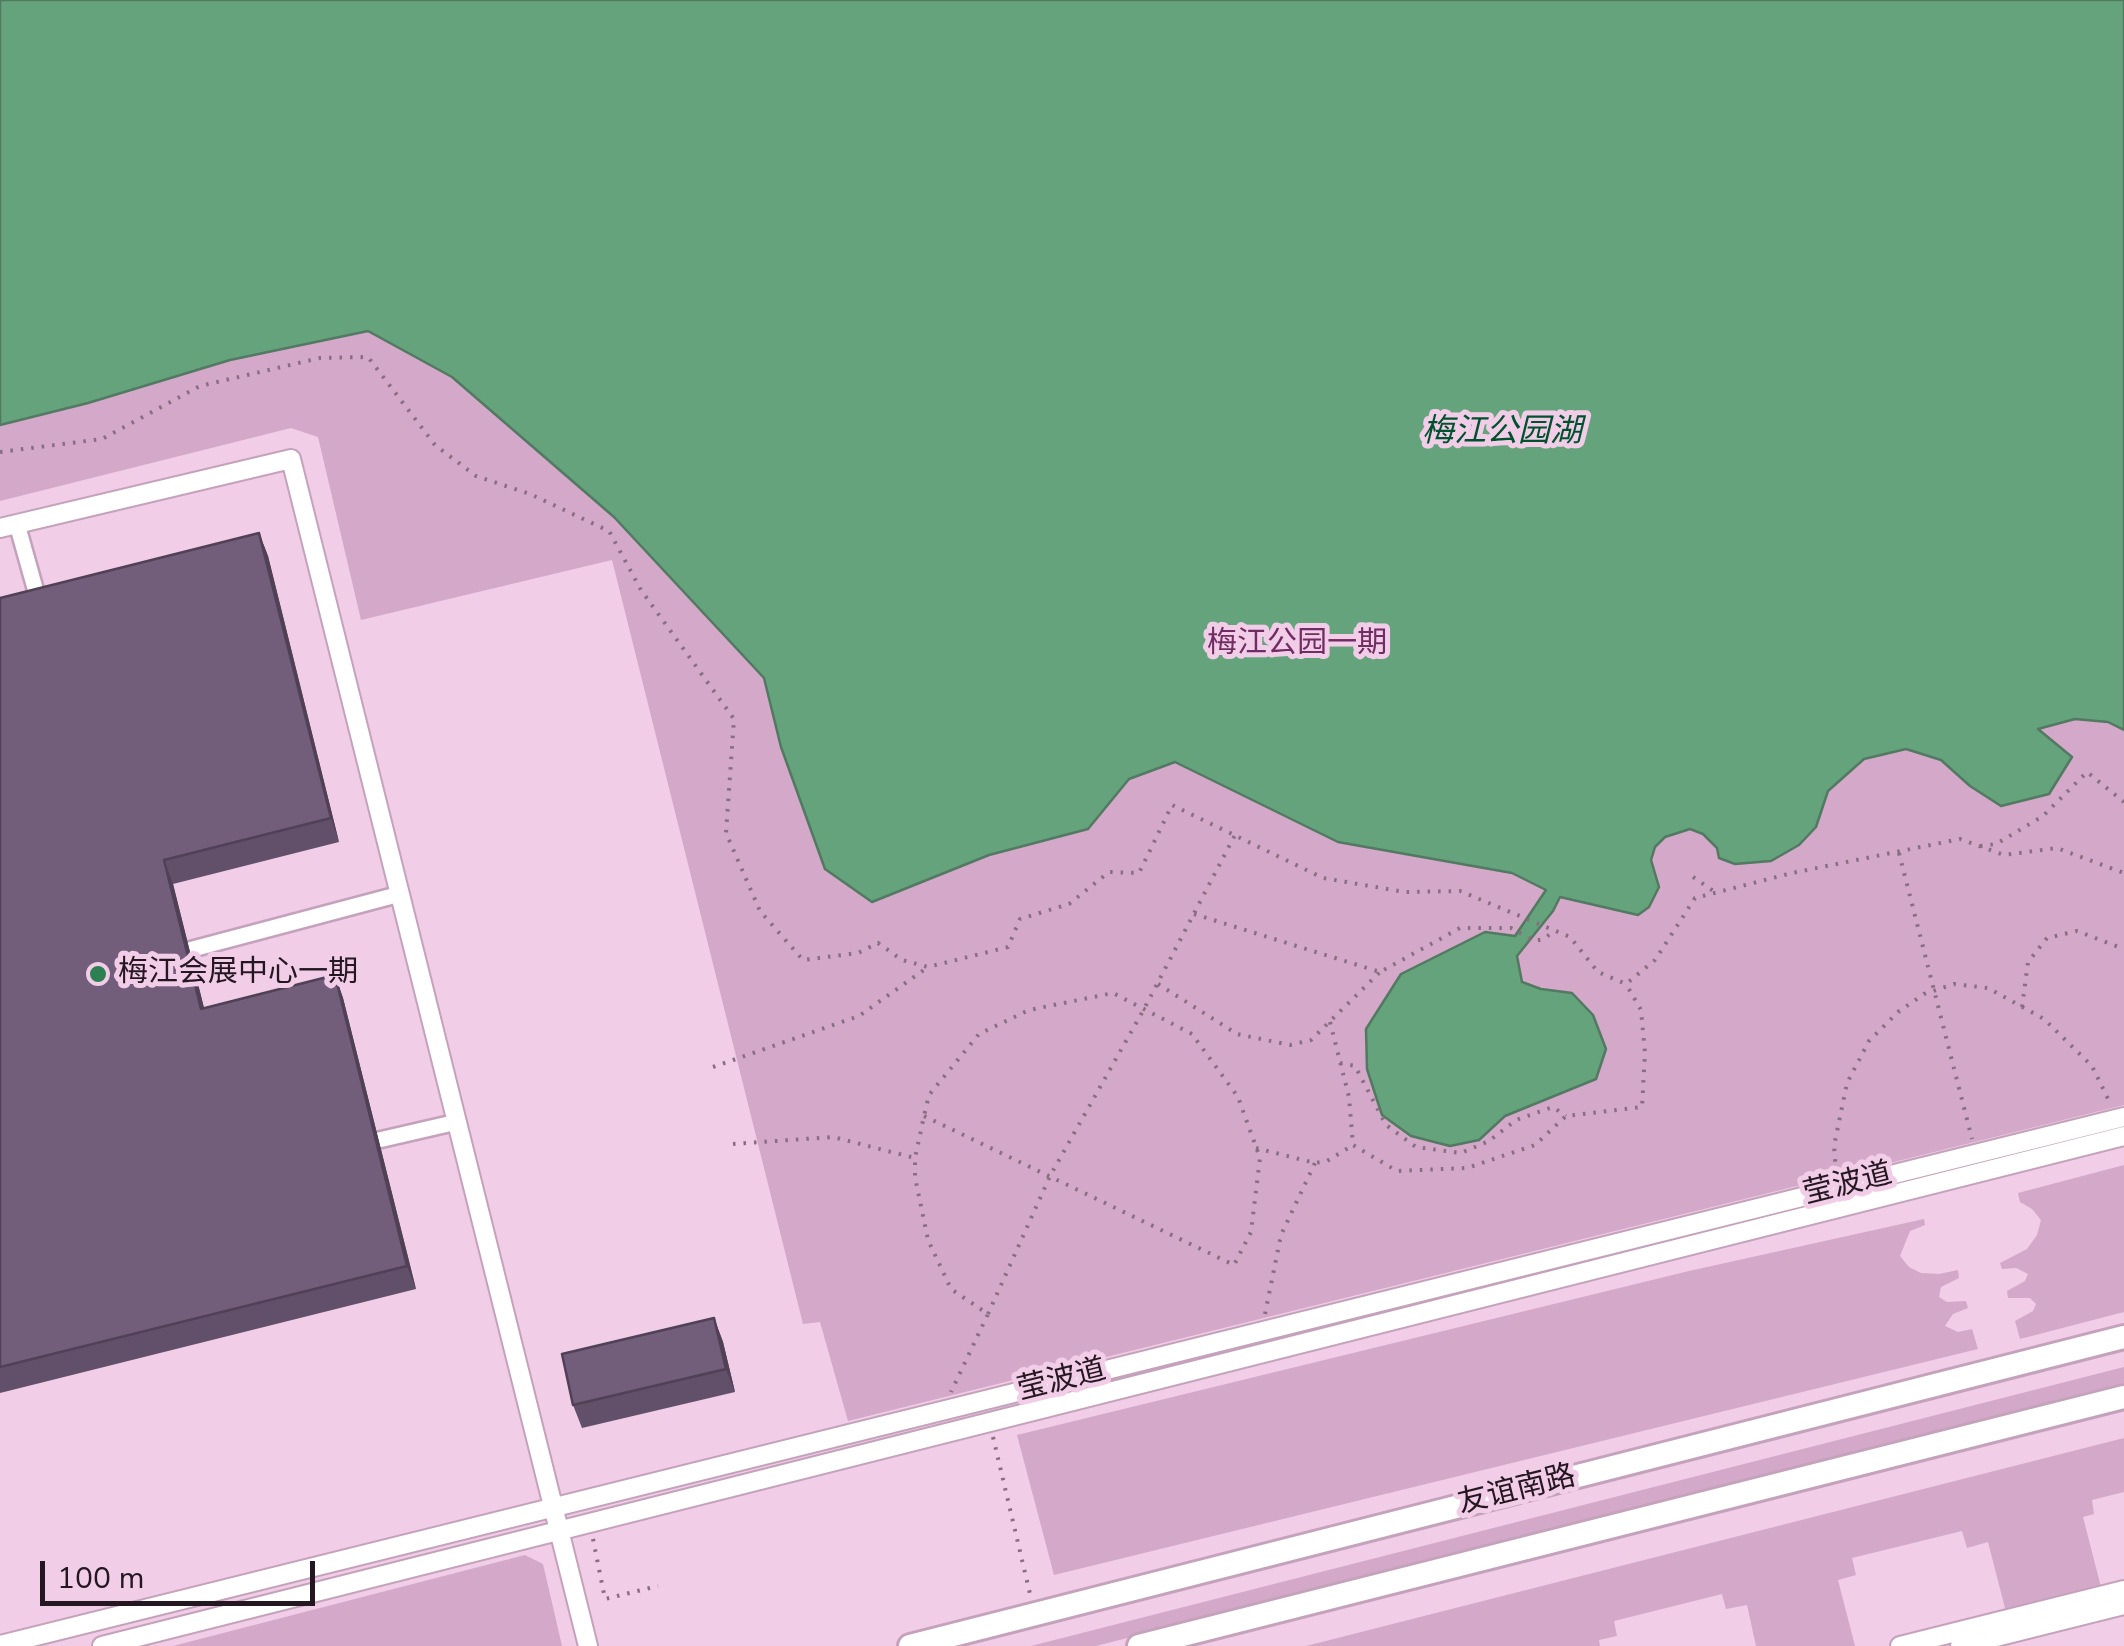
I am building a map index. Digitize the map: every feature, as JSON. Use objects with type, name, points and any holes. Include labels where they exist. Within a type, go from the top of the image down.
[{"type":"main road","name":"友谊南路","points":[[910,1646],[2124,1337]]},
{"type":"main road","name":"友谊南路","points":[[1139,1646],[2124,1398]]},
{"type":"street","points":[[42,612],[8,526],[291,459],[588,1646]]},
{"type":"street","points":[[189,950],[400,894]]},
{"type":"street","points":[[379,1140],[456,1122]]},
{"type":"street","name":"莹波道","points":[[0,1644],[1837,1188],[2122,1124]]},
{"type":"street","name":"莹波道","points":[[102,1646],[990,1422],[2122,1124]]},
{"type":"street","points":[[1900,1646],[2124,1590]]},
{"type":"street","points":[[1960,1646],[2124,1604]]},
{"type":"path","points":[[0,452],[102,439],[200,386],[320,358],[368,357],[435,445],[476,476],[530,494],[609,530],[641,590],[734,720],[726,833],[760,911],[803,960],[858,952],[878,944],[902,960],[928,967]]},
{"type":"path","points":[[1980,846],[1996,844],[2043,816],[2087,772],[2124,802]]},
{"type":"path","points":[[713,1067],[859,1016],[928,967],[1008,947],[1020,919],[1070,904],[1108,872],[1139,873],[1172,805],[1324,878],[1404,892],[1460,891],[1552,929],[1570,937],[1598,972],[1626,984],[1640,1010],[1645,1053],[1642,1107],[1566,1116],[1534,1145],[1467,1168],[1397,1171],[1353,1145]]},
{"type":"path","points":[[943,1410],[1050,1176],[1158,984],[1235,836]]},
{"type":"path","points":[[1626,984],[1656,960],[1694,898],[1716,892],[1960,839],[2004,855],[2056,848],[2124,873]]},
{"type":"path","points":[[1898,852],[1976,1154]]},
{"type":"path","points":[[1693,877],[1716,892]]},
{"type":"path","points":[[1194,914],[1380,972]]},
{"type":"path","points":[[1158,984],[1237,1034],[1290,1045],[1311,1040],[1380,972],[1460,928],[1510,928],[1534,941],[1544,940],[1552,929]]},
{"type":"path","points":[[2022,1007],[2028,962],[2047,938],[2077,931],[2124,949]]},
{"type":"path","points":[[1837,1188],[1834,1146],[1847,1083],[1869,1041],[1898,1012],[1954,984],[1988,988],[2044,1019],[2092,1066],[2122,1124]]},
{"type":"path","points":[[924,1116],[1234,1265],[1252,1232],[1260,1158],[1238,1097],[1192,1034],[1113,993],[1029,1010],[979,1034],[929,1094],[924,1116],[915,1158],[915,1177],[928,1240],[951,1289],[988,1314]]},
{"type":"path","points":[[1330,1022],[1349,1097],[1353,1145]]},
{"type":"path","points":[[1340,1063],[1355,1066],[1386,1125],[1416,1148],[1460,1154],[1489,1142],[1516,1120],[1554,1107],[1566,1116]]},
{"type":"path","points":[[733,1144],[833,1137],[915,1158]]},
{"type":"path","points":[[1256,1148],[1314,1163],[1327,1161],[1353,1145]]},
{"type":"path","points":[[1260,1331],[1281,1235],[1314,1163]]},
{"type":"path","points":[[990,1422],[1035,1613]]},
{"type":"path","points":[[589,1523],[605,1599],[658,1586]]},
{"type":"green space","name":"梅江公园湖","points":[[0,0],[2124,0],[2124,1105],[848,1421],[820,1322],[803,1324],[612,560],[361,620],[318,437],[291,428],[0,501]]},
{"type":"green space","points":[[2124,1165],[2124,1312],[2020,1339],[2015,1321],[2033,1311],[2036,1304],[2030,1298],[2008,1298],[2007,1291],[2025,1281],[2028,1274],[2016,1268],[2002,1269],[2000,1263],[2027,1249],[2041,1220],[2020,1202],[2018,1193]]},
{"type":"green space","points":[[1924,1219],[1925,1225],[1910,1231],[1900,1256],[1921,1273],[1958,1270],[1959,1278],[1941,1287],[1939,1297],[1947,1302],[1966,1301],[1968,1308],[1953,1314],[1945,1326],[1958,1332],[1972,1329],[1978,1349],[1054,1575],[1017,1435],[1689,1271]]},
{"type":"green space","points":[[2124,1367],[2124,1383],[1096,1646],[1031,1646]]},
{"type":"green space","points":[[2124,1438],[2124,1492],[2092,1500],[2094,1514],[2083,1517],[2102,1591],[2007,1616],[1988,1542],[1967,1548],[1962,1531],[1852,1558],[1856,1575],[1838,1580],[1855,1646],[1756,1646],[1747,1605],[1726,1609],[1722,1594],[1614,1621],[1617,1636],[1599,1640],[1600,1646],[1306,1646]]},
{"type":"green space","points":[[525,1555],[543,1564],[562,1646],[173,1646]]},
{"type":"water","name":"梅江公园湖","points":[[0,0],[2124,0],[2124,730],[2108,722],[2075,719],[2038,729],[2072,757],[2049,794],[2001,806],[1941,760],[1906,749],[1864,759],[1828,791],[1816,827],[1799,845],[1771,861],[1735,864],[1719,858],[1717,848],[1703,834],[1690,829],[1665,837],[1655,847],[1651,860],[1659,887],[1649,907],[1638,915],[1560,897],[1517,956],[1522,982],[1572,993],[1593,1015],[1606,1049],[1596,1079],[1505,1116],[1479,1140],[1450,1146],[1411,1136],[1382,1115],[1367,1069],[1366,1029],[1401,974],[1485,932],[1515,936],[1546,890],[1512,873],[1338,842],[1175,762],[1129,779],[1088,829],[989,855],[872,902],[825,869],[781,747],[764,678],[614,517],[452,377],[368,331],[230,360],[0,425]]},
{"type":"building","name":"梅江会展中心一期","points":[[259,533],[331,818],[164,860],[201,1009],[335,975],[407,1266],[0,1367],[0,598]]},
{"type":"building","points":[[714,1318],[726,1369],[573,1405],[562,1354]]},
{"type":"place","name":"梅江会展中心一期","points":[[98,974]]},
{"type":"park label","name":"梅江公园一期","points":[[1297,645]]}]
